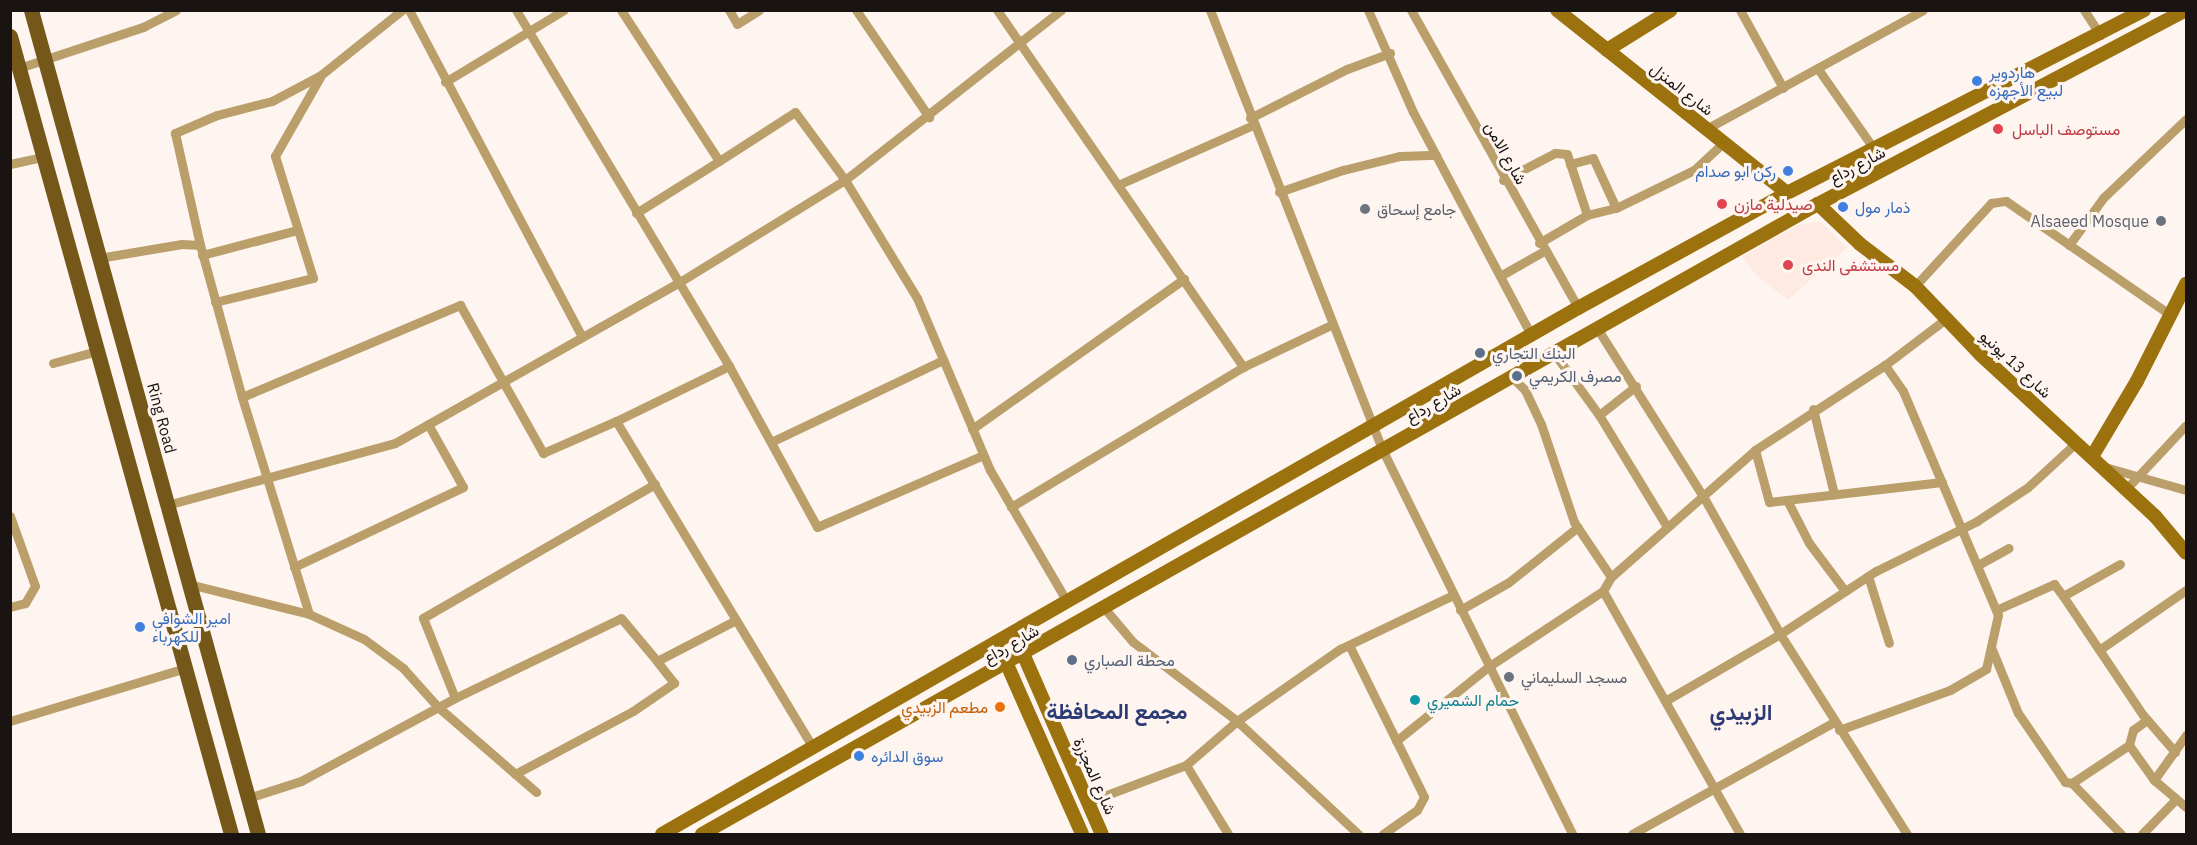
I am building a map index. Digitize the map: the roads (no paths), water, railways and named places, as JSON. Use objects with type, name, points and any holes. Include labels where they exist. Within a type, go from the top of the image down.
[{"type":"main road","name":"Ring Road","points":[[31,10],[258,834]]},
{"type":"main road","name":"شارع المنزل","points":[[1557,10],[1786,193]]},
{"type":"main road","points":[[1607,50],[1671,10]]},
{"type":"main road","name":"شارع رداع","points":[[662,834],[1578,308],[1786,193],[2100,35],[2144,10]]},
{"type":"main road","name":"شارع رداع","points":[[702,834],[1024,656],[1818,204],[2186,10]]},
{"type":"main road","points":[[10,36],[231,834]]},
{"type":"main road","name":"شارع 13 يونيو","points":[[1818,204],[1916,286],[1981,355],[2106,467],[2187,553]]},
{"type":"main road","points":[[2093,455],[2137,381],[2169,314],[2187,284]]},
{"type":"main road","points":[[96,346],[121,336]]},
{"type":"main road","name":"شارع المجزرة","points":[[1014,633],[1102,834]]},
{"type":"main road","points":[[997,642],[1082,834]]},
{"type":"street","points":[[19,68],[143,27],[176,10]]},
{"type":"street","points":[[309,614],[265,481],[215,302],[175,134],[217,115],[272,101],[321,75],[402,10]]},
{"type":"street","points":[[409,10],[582,337]]},
{"type":"street","points":[[516,10],[729,366],[817,527],[983,455]]},
{"type":"street","points":[[446,82],[564,10]]},
{"type":"street","points":[[621,10],[719,161]]},
{"type":"street","points":[[729,10],[737,24],[759,10]]},
{"type":"street","points":[[856,10],[929,117]]},
{"type":"street","points":[[997,10],[1120,184],[1243,367]]},
{"type":"street","points":[[167,505],[265,481],[395,443],[678,283],[845,180],[929,117],[1061,10]]},
{"type":"street","points":[[1368,10],[1390,53],[1413,111],[1531,335]]},
{"type":"street","name":"شارع الامن","points":[[1411,10],[1503,180],[1578,308]]},
{"type":"street","points":[[1740,10],[1783,88]]},
{"type":"street","points":[[1706,129],[1923,10]]},
{"type":"street","points":[[2084,10],[2100,35]]},
{"type":"street","points":[[1213,11],[1279,192],[1372,426],[1453,596],[1572,834]]},
{"type":"street","points":[[1120,184],[1252,121],[1347,69],[1390,53]]},
{"type":"street","points":[[1818,69],[1874,149]]},
{"type":"street","points":[[215,302],[313,278],[276,156],[321,75]]},
{"type":"street","points":[[636,213],[795,112],[845,180],[917,298],[983,455],[1067,602]]},
{"type":"street","points":[[2069,245],[2103,198],[2187,119]]},
{"type":"street","points":[[1500,276],[1587,215],[1616,208],[1694,170],[1723,143]]},
{"type":"street","points":[[1503,180],[1555,153],[1567,154],[1587,215]]},
{"type":"street","points":[[1279,192],[1343,170],[1400,156],[1436,155]]},
{"type":"street","points":[[10,164],[44,157]]},
{"type":"street","points":[[1570,164],[1593,158],[1616,208]]},
{"type":"street","points":[[1916,286],[1991,203],[2006,201],[2169,314]]},
{"type":"street","points":[[99,258],[182,244],[201,250],[297,230]]},
{"type":"street","points":[[972,429],[1184,279]]},
{"type":"street","points":[[242,397],[460,305],[501,383],[543,453],[616,421],[729,366]]},
{"type":"street","points":[[1396,741],[1488,667],[1603,591],[1611,577],[1666,525],[1755,450],[1813,409],[1886,365],[1947,318]]},
{"type":"street","points":[[1011,507],[1243,367],[1331,326]]},
{"type":"street","points":[[1597,328],[1636,386],[1703,496],[1780,634],[1836,726],[1907,834]]},
{"type":"street","points":[[53,363],[96,346]]},
{"type":"street","points":[[1554,353],[1599,415],[1666,525]]},
{"type":"street","points":[[771,442],[943,360]]},
{"type":"street","points":[[1632,834],[1836,726],[1950,690],[1986,669],[1996,610],[1903,391],[1886,365]]},
{"type":"street","points":[[1512,377],[1525,390],[1541,424],[1578,527],[1611,577]]},
{"type":"street","points":[[1599,415],[1636,386]]},
{"type":"street","points":[[1813,409],[1834,494]]},
{"type":"street","points":[[616,421],[813,748]]},
{"type":"street","points":[[294,567],[463,487],[428,424]]},
{"type":"street","points":[[2127,488],[2187,425]]},
{"type":"street","points":[[1665,701],[1780,634],[1868,576],[1963,528],[2028,487],[2077,442]]},
{"type":"street","points":[[1755,450],[1768,502],[1942,482]]},
{"type":"street","points":[[2106,467],[2187,490]]},
{"type":"street","points":[[455,698],[423,618],[655,484]]},
{"type":"street","points":[[1787,500],[1809,543],[1845,591]]},
{"type":"street","points":[[10,516],[36,586],[25,603],[10,607]]},
{"type":"street","points":[[1460,610],[1509,582],[1578,527]]},
{"type":"street","points":[[1978,565],[2009,548]]},
{"type":"street","points":[[2063,596],[2120,564]]},
{"type":"street","points":[[1868,576],[1889,643]]},
{"type":"street","points":[[189,584],[309,614],[364,639],[403,668],[438,707],[536,792]]},
{"type":"street","points":[[1996,610],[2054,584],[2147,720],[2175,752]]},
{"type":"street","points":[[2099,650],[2187,590]]},
{"type":"street","points":[[1603,591],[1740,834]]},
{"type":"street","points":[[1088,802],[1186,765],[1237,721],[1349,645],[1453,596]]},
{"type":"street","points":[[1105,609],[1133,642],[1237,721],[1358,834]]},
{"type":"street","points":[[248,798],[301,781],[455,698],[621,618],[674,683],[633,711],[515,774]]},
{"type":"street","points":[[657,661],[736,620]]},
{"type":"street","points":[[1349,645],[1424,797],[1417,810],[1383,834]]},
{"type":"street","points":[[1991,646],[2018,713],[2065,782],[2072,783],[2121,834]]},
{"type":"street","points":[[10,721],[185,668]]},
{"type":"street","points":[[2072,783],[2128,746],[2133,730],[2147,720]]},
{"type":"street","points":[[2154,780],[2187,735]]},
{"type":"street","points":[[2128,746],[2154,780],[2187,807]]},
{"type":"street","points":[[1186,765],[1227,834]]},
{"type":"street","points":[[2142,834],[2176,799]]},
{"type":"place","name":"هاردوير لبيع الأجهزه","points":[[1977,81]]},
{"type":"place","name":"مستوصف الباسل","points":[[1998,129]]},
{"type":"place","name":"ركن ابو صدام","points":[[1788,171]]},
{"type":"place","name":"صيدلية مازن","points":[[1722,204]]},
{"type":"place","name":"ذمار مول","points":[[1843,207]]},
{"type":"place","name":"جامع إسحاق","points":[[1365,209]]},
{"type":"place","name":"Alsaeed Mosque","points":[[2161,221]]},
{"type":"place","name":"مستشفى الندى","points":[[1788,265]]},
{"type":"place","name":"البنك التجاري","points":[[1480,353]]},
{"type":"place","name":"مصرف الكريمي","points":[[1517,376]]},
{"type":"place","name":"امير الشوافي للكهرباء","points":[[140,627]]},
{"type":"place","name":"محطة الصباري","points":[[1072,660]]},
{"type":"place","name":"مسجد السليماني","points":[[1509,677]]},
{"type":"place","name":"حمام الشميري","points":[[1415,700]]},
{"type":"place","name":"مطعم الزبيدي","points":[[1000,707]]},
{"type":"place","name":"سوق الدائره","points":[[859,756]]},
{"type":"district","name":"مجمع المحافظة","points":[[1117,711]]},
{"type":"district","name":"الزبيدي","points":[[1741,712]]}]
